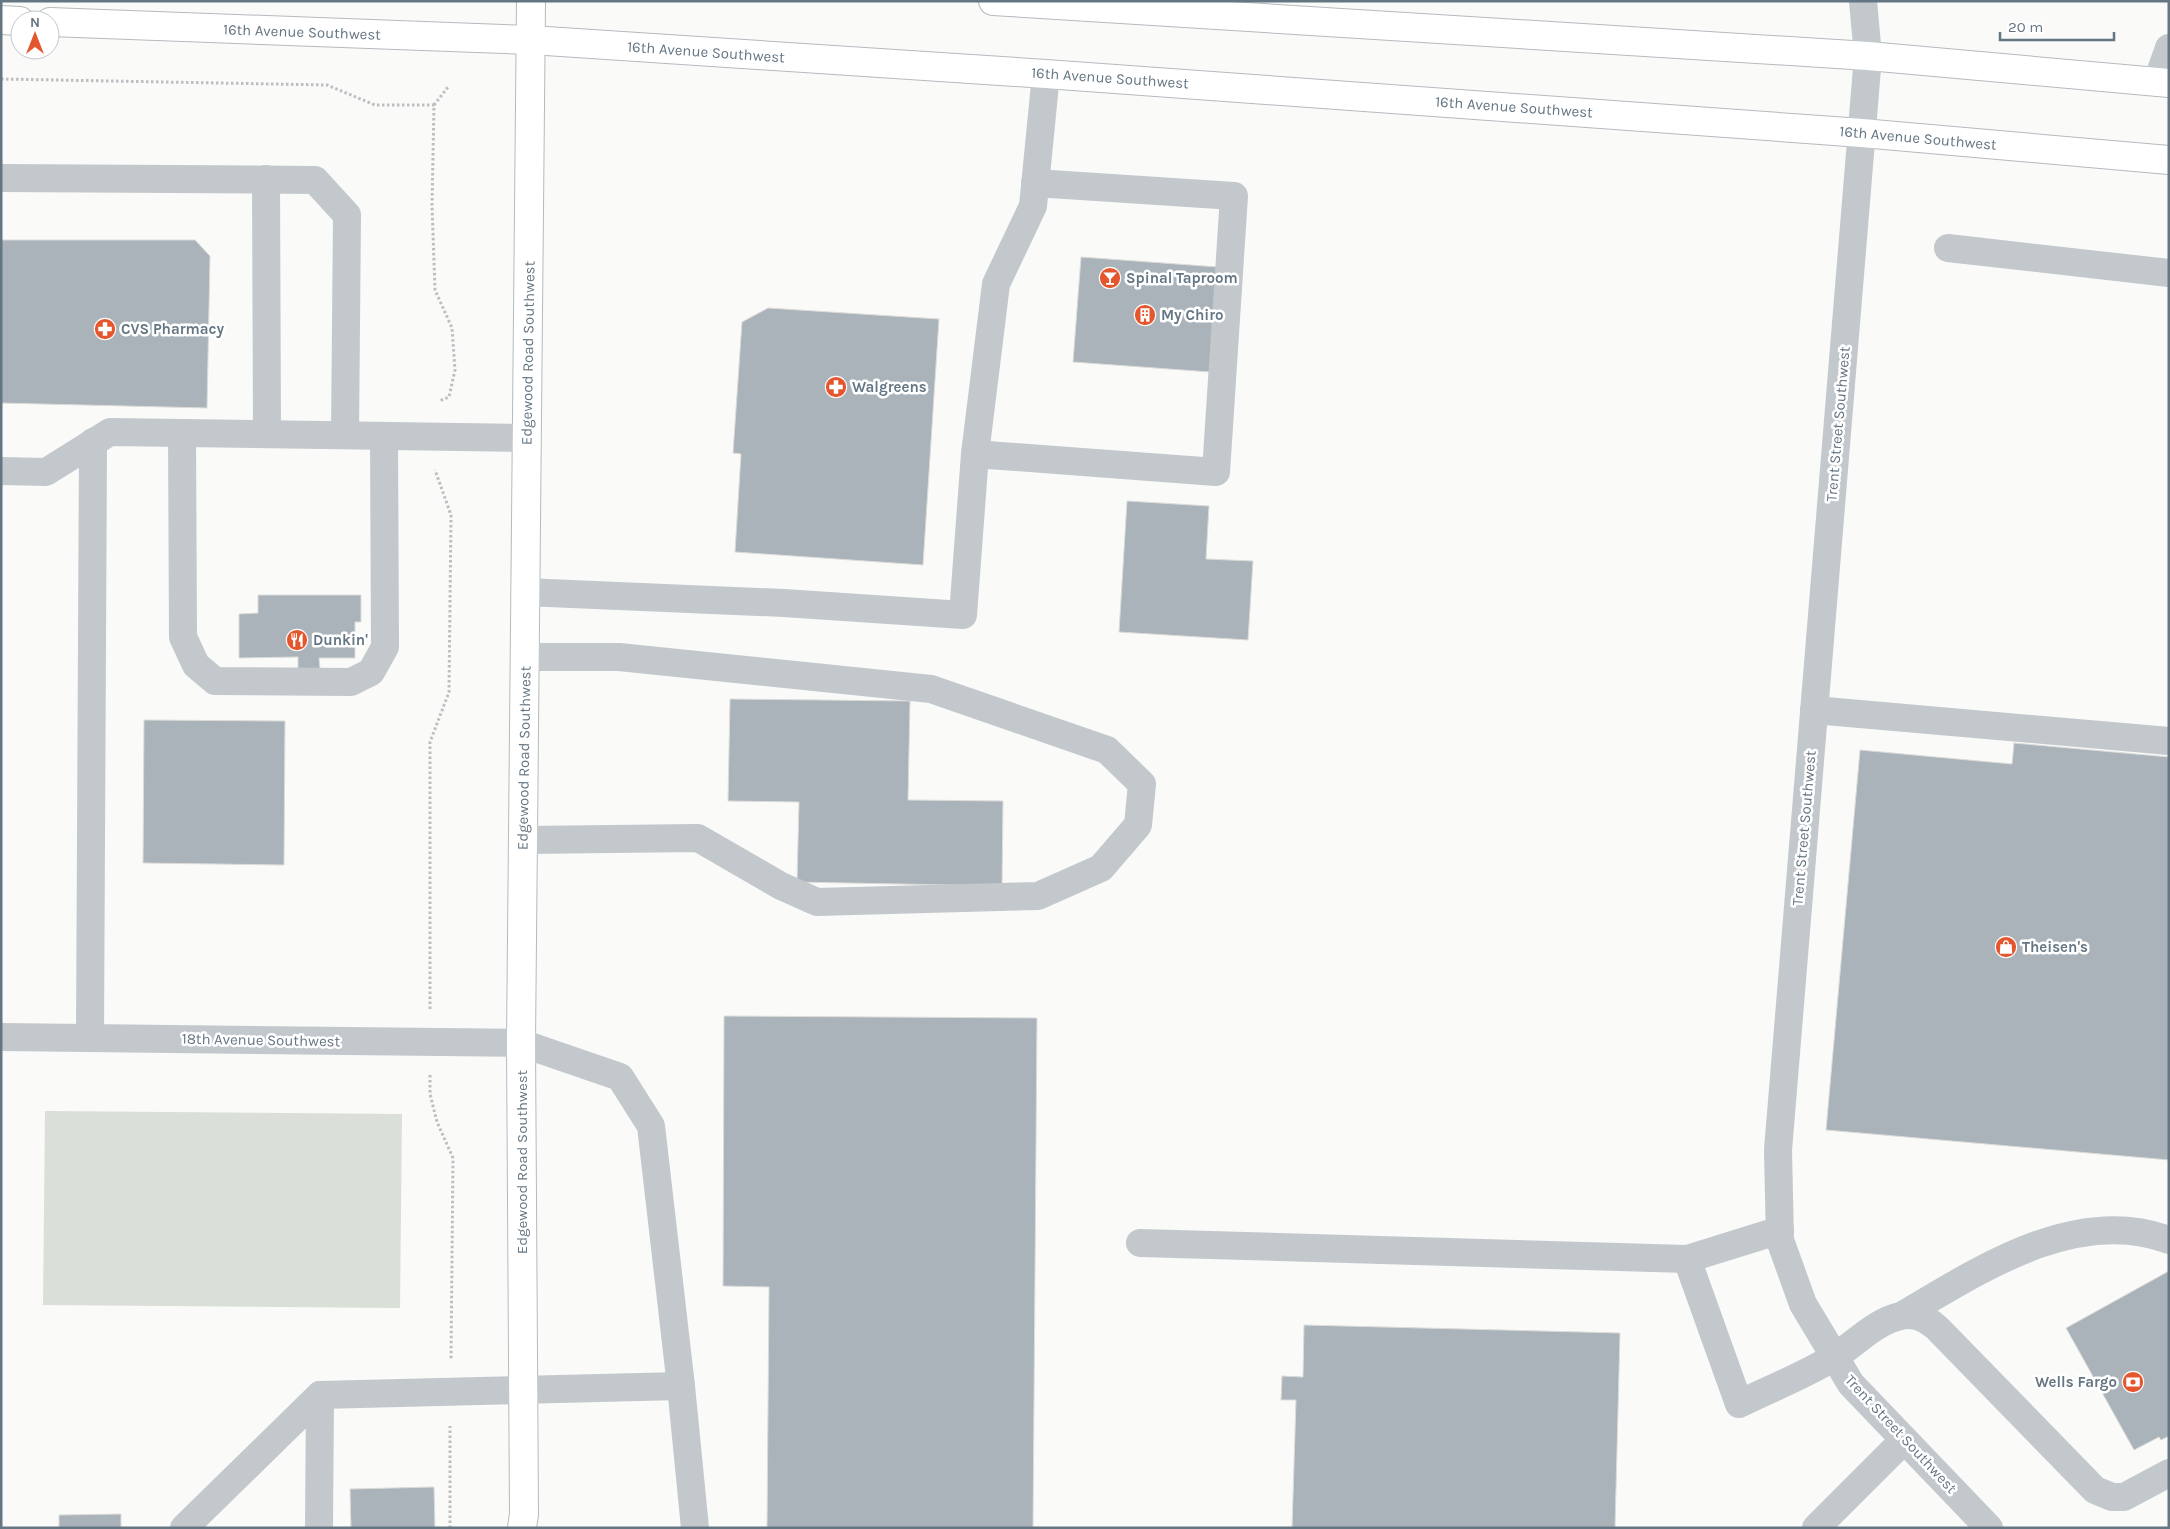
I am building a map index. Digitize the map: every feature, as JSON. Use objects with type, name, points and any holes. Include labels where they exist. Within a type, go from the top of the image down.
[{"type":"main road","name":"Edgewood Road Southwest","points":[[524,1523],[521,1043],[531,1]]},
{"type":"main road","points":[[993,1],[1036,2],[1868,56],[2163,82]]},
{"type":"main road","name":"16th Avenue Southwest","points":[[60,22],[531,40],[1046,74],[1862,133],[2169,160]]},
{"type":"street","name":"Trent Street Southwest","points":[[1863,1],[1868,56],[1778,1150],[1780,1240],[1802,1304],[1851,1384],[1989,1528]]},
{"type":"street","points":[[2163,82],[2169,48]]},
{"type":"street","points":[[526,592],[784,603],[963,615],[975,454],[996,284],[1033,206],[1046,74]]},
{"type":"street","points":[[1,178],[315,180],[347,215],[345,435]]},
{"type":"street","points":[[266,179],[267,434]]},
{"type":"street","points":[[975,454],[1216,472],[1234,196],[1035,183]]},
{"type":"street","points":[[1948,248],[2169,273]]},
{"type":"street","points":[[1,471],[46,472],[110,432],[527,438]]},
{"type":"street","points":[[182,433],[183,637],[196,665],[215,681],[351,682],[371,672],[385,647],[384,436]]},
{"type":"street","points":[[90,1038],[93,442]]},
{"type":"street","points":[[523,840],[698,838],[781,886],[817,902],[1038,896],[1101,868],[1138,825],[1142,784],[1106,750],[931,689],[619,657],[525,657]]},
{"type":"street","points":[[1814,710],[2169,741]]},
{"type":"street","name":"18th Avenue Southwest","points":[[1,1037],[521,1043],[620,1077],[651,1126],[681,1386],[695,1528]]},
{"type":"street","points":[[1140,1243],[1687,1259],[1780,1230]]},
{"type":"street","points":[[1687,1259],[1739,1404],[1834,1357],[1883,1322],[1903,1315],[1980,1269],[2056,1238],[2092,1230],[2122,1230],[2154,1234],[2169,1240]]},
{"type":"street","points":[[1903,1315],[1919,1317],[1932,1323],[2095,1490],[2112,1497],[2124,1497],[2169,1473]]},
{"type":"street","points":[[184,1528],[320,1395],[681,1386]]},
{"type":"street","points":[[319,1528],[320,1395]]},
{"type":"street","points":[[1816,1528],[1904,1440]]},
{"type":"path","points":[[434,105],[448,87]]},
{"type":"shaded area","points":[[45,1111],[402,1114],[400,1308],[43,1305]]},
{"type":"building","name":"CVS Pharmacy","points":[[1,240],[195,240],[210,256],[207,408],[1,403]]},
{"type":"building","name":"My Chiro","points":[[1081,257],[1218,267],[1210,372],[1073,362]]},
{"type":"building","name":"Walgreens","points":[[768,308],[939,319],[923,565],[735,552],[741,454],[733,453],[742,322]]},
{"type":"building","points":[[1127,501],[1209,506],[1206,559],[1253,561],[1248,640],[1119,632]]},
{"type":"building","name":"Dunkin'","points":[[258,595],[361,595],[361,622],[355,622],[355,658],[319,658],[320,669],[298,669],[298,657],[239,658],[239,614],[258,613]]},
{"type":"building","points":[[730,699],[910,701],[908,800],[1003,801],[1002,886],[797,882],[799,802],[728,801]]},
{"type":"building","points":[[144,720],[285,721],[284,865],[143,863]]},
{"type":"building","name":"Theisen's","points":[[2014,743],[2169,757],[2169,1160],[1826,1130],[1860,750],[2012,764]]},
{"type":"building","points":[[724,1016],[1037,1018],[1033,1528],[767,1528],[769,1287],[723,1286]]},
{"type":"building","name":"Wells Fargo","points":[[2169,1271],[2169,1436],[2161,1440],[2159,1437],[2134,1450],[2066,1328]]},
{"type":"building","points":[[1304,1325],[1620,1333],[1615,1528],[1292,1528],[1296,1400],[1281,1400],[1282,1376],[1303,1377]]},
{"type":"building","points":[[434,1487],[435,1528],[351,1528],[350,1489]]},
{"type":"building","points":[[121,1514],[121,1528],[59,1528],[59,1515]]},
{"type":"place","name":"Spinal Taproom","points":[[1110,278]]},
{"type":"place","name":"My Chiro","points":[[1145,315]]},
{"type":"place","name":"CVS Pharmacy","points":[[105,329]]},
{"type":"place","name":"Walgreens","points":[[836,387]]},
{"type":"place","name":"Dunkin'","points":[[297,640]]},
{"type":"place","name":"Theisen's","points":[[2006,947]]},
{"type":"place","name":"Wells Fargo","points":[[2133,1382]]}]
